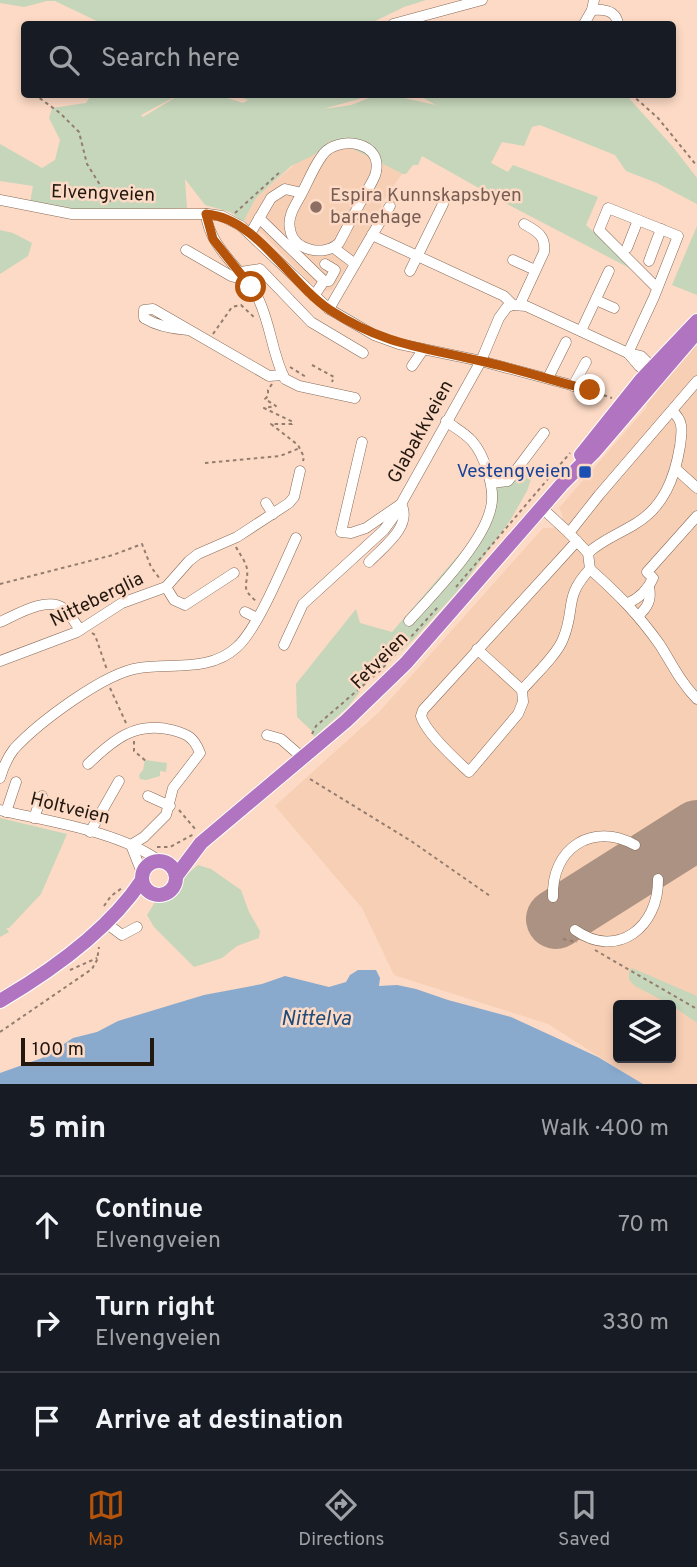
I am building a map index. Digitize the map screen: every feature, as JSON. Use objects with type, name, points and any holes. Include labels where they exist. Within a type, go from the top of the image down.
[{"type":"highway","name":"Fetveien","points":[[177,875],[201,843],[384,685],[438,628],[563,483],[587,460],[652,373],[697,321]]},
{"type":"highway","name":"Fetveien","points":[[652,373],[697,332]]},
{"type":"highway","name":"Fetveien","points":[[161,861],[201,843]]},
{"type":"highway","points":[[0,1001],[49,969],[109,916],[142,877],[148,864],[161,861],[171,865],[177,875],[173,889],[109,916]]},
{"type":"highway","points":[[142,877],[146,889],[154,895]]},
{"type":"street","points":[[404,21],[482,0]]},
{"type":"street","points":[[593,5],[615,15],[617,21]]},
{"type":"street","points":[[355,142],[369,151],[374,158],[376,172],[334,248],[320,252],[309,249],[293,238],[289,220],[302,193],[324,153],[333,146],[355,142]]},
{"type":"street","points":[[250,234],[271,198],[279,191],[285,189],[302,193]]},
{"type":"street","name":"Elvengveien","points":[[0,200],[56,212],[206,214],[228,218],[250,234],[329,309],[374,335],[423,350],[481,361],[590,390]]},
{"type":"street","points":[[410,271],[443,204]]},
{"type":"street","points":[[329,309],[390,206]]},
{"type":"street","points":[[628,353],[657,288],[678,236],[608,208],[598,230],[657,288]]},
{"type":"street","points":[[206,214],[213,239],[242,274],[257,298],[268,321],[281,372],[288,382],[355,398]]},
{"type":"street","points":[[259,218],[324,281]]},
{"type":"street","points":[[627,248],[639,220]]},
{"type":"street","points":[[517,305],[544,253],[544,238],[524,224]]},
{"type":"street","points":[[649,261],[661,229]]},
{"type":"street","points":[[372,236],[503,296],[517,305],[628,353],[641,356],[652,373]]},
{"type":"street","points":[[334,248],[355,264]]},
{"type":"street","points":[[186,250],[238,278],[242,274],[260,269],[311,322],[363,353]]},
{"type":"street","points":[[513,260],[536,270]]},
{"type":"street","points":[[314,296],[335,270],[325,264]]},
{"type":"street","points":[[581,331],[609,271]]},
{"type":"street","points":[[596,300],[614,308]]},
{"type":"street","name":"Glabakkveien","points":[[284,645],[303,604],[384,530],[481,361],[499,318],[507,307],[517,305]]},
{"type":"street","points":[[188,330],[269,376],[281,372]]},
{"type":"street","points":[[548,378],[566,342]]},
{"type":"street","points":[[412,366],[423,350]]},
{"type":"street","points":[[573,386],[586,362]]},
{"type":"street","points":[[477,649],[522,690],[523,702],[518,714],[469,772],[422,722],[423,710],[573,537],[598,495],[697,381]]},
{"type":"street","points":[[588,553],[609,537],[638,523],[666,492],[676,469],[682,429],[680,418],[672,411]]},
{"type":"street","points":[[409,621],[478,537],[491,510],[491,483],[477,446],[446,421]]},
{"type":"street","points":[[491,483],[508,481],[544,433]]},
{"type":"street","name":"Glabakkveien","points":[[362,442],[341,532],[351,533],[366,528],[401,504]]},
{"type":"street","points":[[676,469],[697,488]]},
{"type":"street","name":"Nitteberglia","points":[[0,661],[82,629],[122,603],[166,587],[198,554],[273,514],[293,497],[300,471]]},
{"type":"street","points":[[267,503],[273,514]]},
{"type":"street","name":"Glabakkveien","points":[[369,562],[405,519],[401,504]]},
{"type":"street","points":[[542,508],[588,553],[590,569],[628,603],[697,699]]},
{"type":"street","points":[[628,603],[636,600],[649,587],[653,578],[647,572],[697,516]]},
{"type":"street","points":[[0,778],[9,757],[22,743],[56,713],[110,679],[137,668],[181,667],[220,658],[238,646],[257,618],[296,538]]},
{"type":"street","points":[[522,690],[562,643],[568,625],[572,594],[577,583],[590,569]]},
{"type":"street","points":[[166,587],[174,600],[185,605],[234,573]]},
{"type":"street","points":[[638,616],[648,604],[651,596],[649,587]]},
{"type":"street","points":[[0,622],[34,608],[54,604],[66,610],[82,629]]},
{"type":"street","points":[[245,612],[257,618]]},
{"type":"street","name":"Holtveien","points":[[131,731],[151,727],[179,732],[193,738],[200,753],[173,788],[169,808],[144,837],[131,845]]},
{"type":"street","points":[[88,764],[116,738],[131,731]]},
{"type":"street","points":[[267,735],[281,739],[296,752]]},
{"type":"street","points":[[3,811],[16,782]]},
{"type":"street","points":[[90,832],[119,782]]},
{"type":"street","points":[[34,818],[42,796]]},
{"type":"street","points":[[148,796],[169,808]]},
{"type":"street","name":"Holtveien","points":[[3,811],[139,847],[161,861]]},
{"type":"street","points":[[553,897],[559,863],[565,854],[583,840],[606,835],[625,839],[635,845]]},
{"type":"street","name":"Holtveien","points":[[131,845],[142,877]]},
{"type":"street","points":[[575,930],[581,935],[601,941],[635,933],[655,906],[658,879]]},
{"type":"street","points":[[109,916],[122,935],[136,927]]},
{"type":"path","points":[[39,98],[79,132],[87,164],[117,214]]},
{"type":"path","points":[[636,98],[658,118],[696,164]]},
{"type":"path","points":[[228,218],[281,171]]},
{"type":"path","points":[[209,341],[232,307],[241,305],[254,318],[262,322],[268,321]]},
{"type":"path","points":[[312,365],[334,377],[333,382],[327,382]]},
{"type":"path","points":[[300,471],[304,457],[300,448],[271,424],[293,422],[264,408],[276,406],[265,398],[281,372],[308,378]]},
{"type":"path","points":[[590,390],[613,399]]},
{"type":"path","points":[[205,463],[280,456],[300,448]]},
{"type":"path","points":[[453,590],[574,448]]},
{"type":"path","points":[[230,539],[247,569],[244,582],[256,601]]},
{"type":"path","points":[[0,584],[113,555],[142,544],[151,567],[166,587]]},
{"type":"path","points":[[311,738],[316,726],[381,670],[440,605]]},
{"type":"path","points":[[82,629],[95,635],[110,679],[108,685],[124,720]]},
{"type":"path","points":[[131,731],[134,751],[146,762]]},
{"type":"path","points":[[310,779],[411,841],[490,896]]},
{"type":"path","points":[[153,845],[159,848],[170,847],[198,831],[179,810],[169,808]]},
{"type":"path","points":[[109,916],[107,900],[127,883]]},
{"type":"path","points":[[563,939],[584,945]]},
{"type":"path","points":[[0,1031],[95,966],[99,944]]},
{"type":"path","points":[[590,947],[697,1009]]},
{"type":"shaded area","name":"Espira Kunnskapsbyen barnehage","points":[[333,131],[415,155],[381,204],[382,210],[332,290],[325,291],[309,282],[263,234],[243,222],[256,198]]},
{"type":"shaded area","points":[[697,343],[697,1084],[642,1084],[548,1024],[394,975],[362,908],[275,806],[380,711],[543,528],[553,528],[563,517],[559,508],[647,407],[656,393],[654,392]]},
{"type":"green space","points":[[0,0],[426,0],[375,21],[97,21],[55,1],[24,7],[0,3]]},
{"type":"green space","points":[[89,98],[172,98],[141,115],[143,117],[174,98],[227,98],[243,103],[248,100],[243,98],[361,98],[323,109],[351,105],[369,98],[404,98],[436,105],[423,98],[629,98],[697,178],[697,204],[657,183],[626,171],[615,155],[540,125],[532,127],[524,146],[502,142],[491,163],[508,172],[513,165],[598,197],[586,225],[639,273],[422,156],[418,165],[413,165],[403,174],[337,141],[330,141],[314,155],[291,166],[256,198],[243,222],[230,212],[205,205],[185,179],[187,208],[77,210],[30,203],[33,186],[0,181],[0,144],[42,168],[55,160],[60,140],[49,118],[52,108],[86,103]]},
{"type":"green space","points":[[697,226],[697,295],[672,285]]},
{"type":"green space","points":[[0,230],[13,233],[32,243],[28,256],[0,274]]},
{"type":"green space","points":[[486,463],[498,475],[519,466],[534,470],[527,491],[511,519],[463,585],[412,641],[370,679],[347,708],[314,737],[311,730],[297,717],[296,684],[356,609],[360,623],[392,632],[474,537],[496,489]]},
{"type":"green space","points":[[145,760],[167,763],[166,772],[160,771],[160,776],[146,780],[140,779]]},
{"type":"green space","points":[[0,818],[67,834],[41,894],[6,928],[9,932],[0,937]]},
{"type":"green space","points":[[198,865],[211,869],[241,890],[260,931],[259,938],[237,946],[222,958],[194,967],[154,927],[147,915],[155,902]]},
{"type":"green space","points":[[632,968],[697,996],[697,1023],[676,1008],[676,1000],[662,1000],[635,986],[629,980],[629,971]]},
{"type":"water","name":"Nittelva","points":[[358,970],[376,970],[380,978],[379,986],[397,985],[416,989],[511,1017],[598,1057],[643,1084],[0,1084],[0,1073],[42,1058],[73,1038],[97,1032],[118,1021],[204,995],[262,984],[285,976],[329,987],[346,982],[350,975]]},
{"type":"runway","points":[[556,919],[697,830]]},
{"type":"place","name":"Espira Kunnskapsbyen barnehage","points":[[316,207]]},
{"type":"place","name":"Vestengveien","points":[[585,472]]},
{"type":"route","points":[[251,287],[213,239],[206,214],[222,215],[241,226],[327,308],[374,335],[399,344],[481,361],[590,390]]}]
